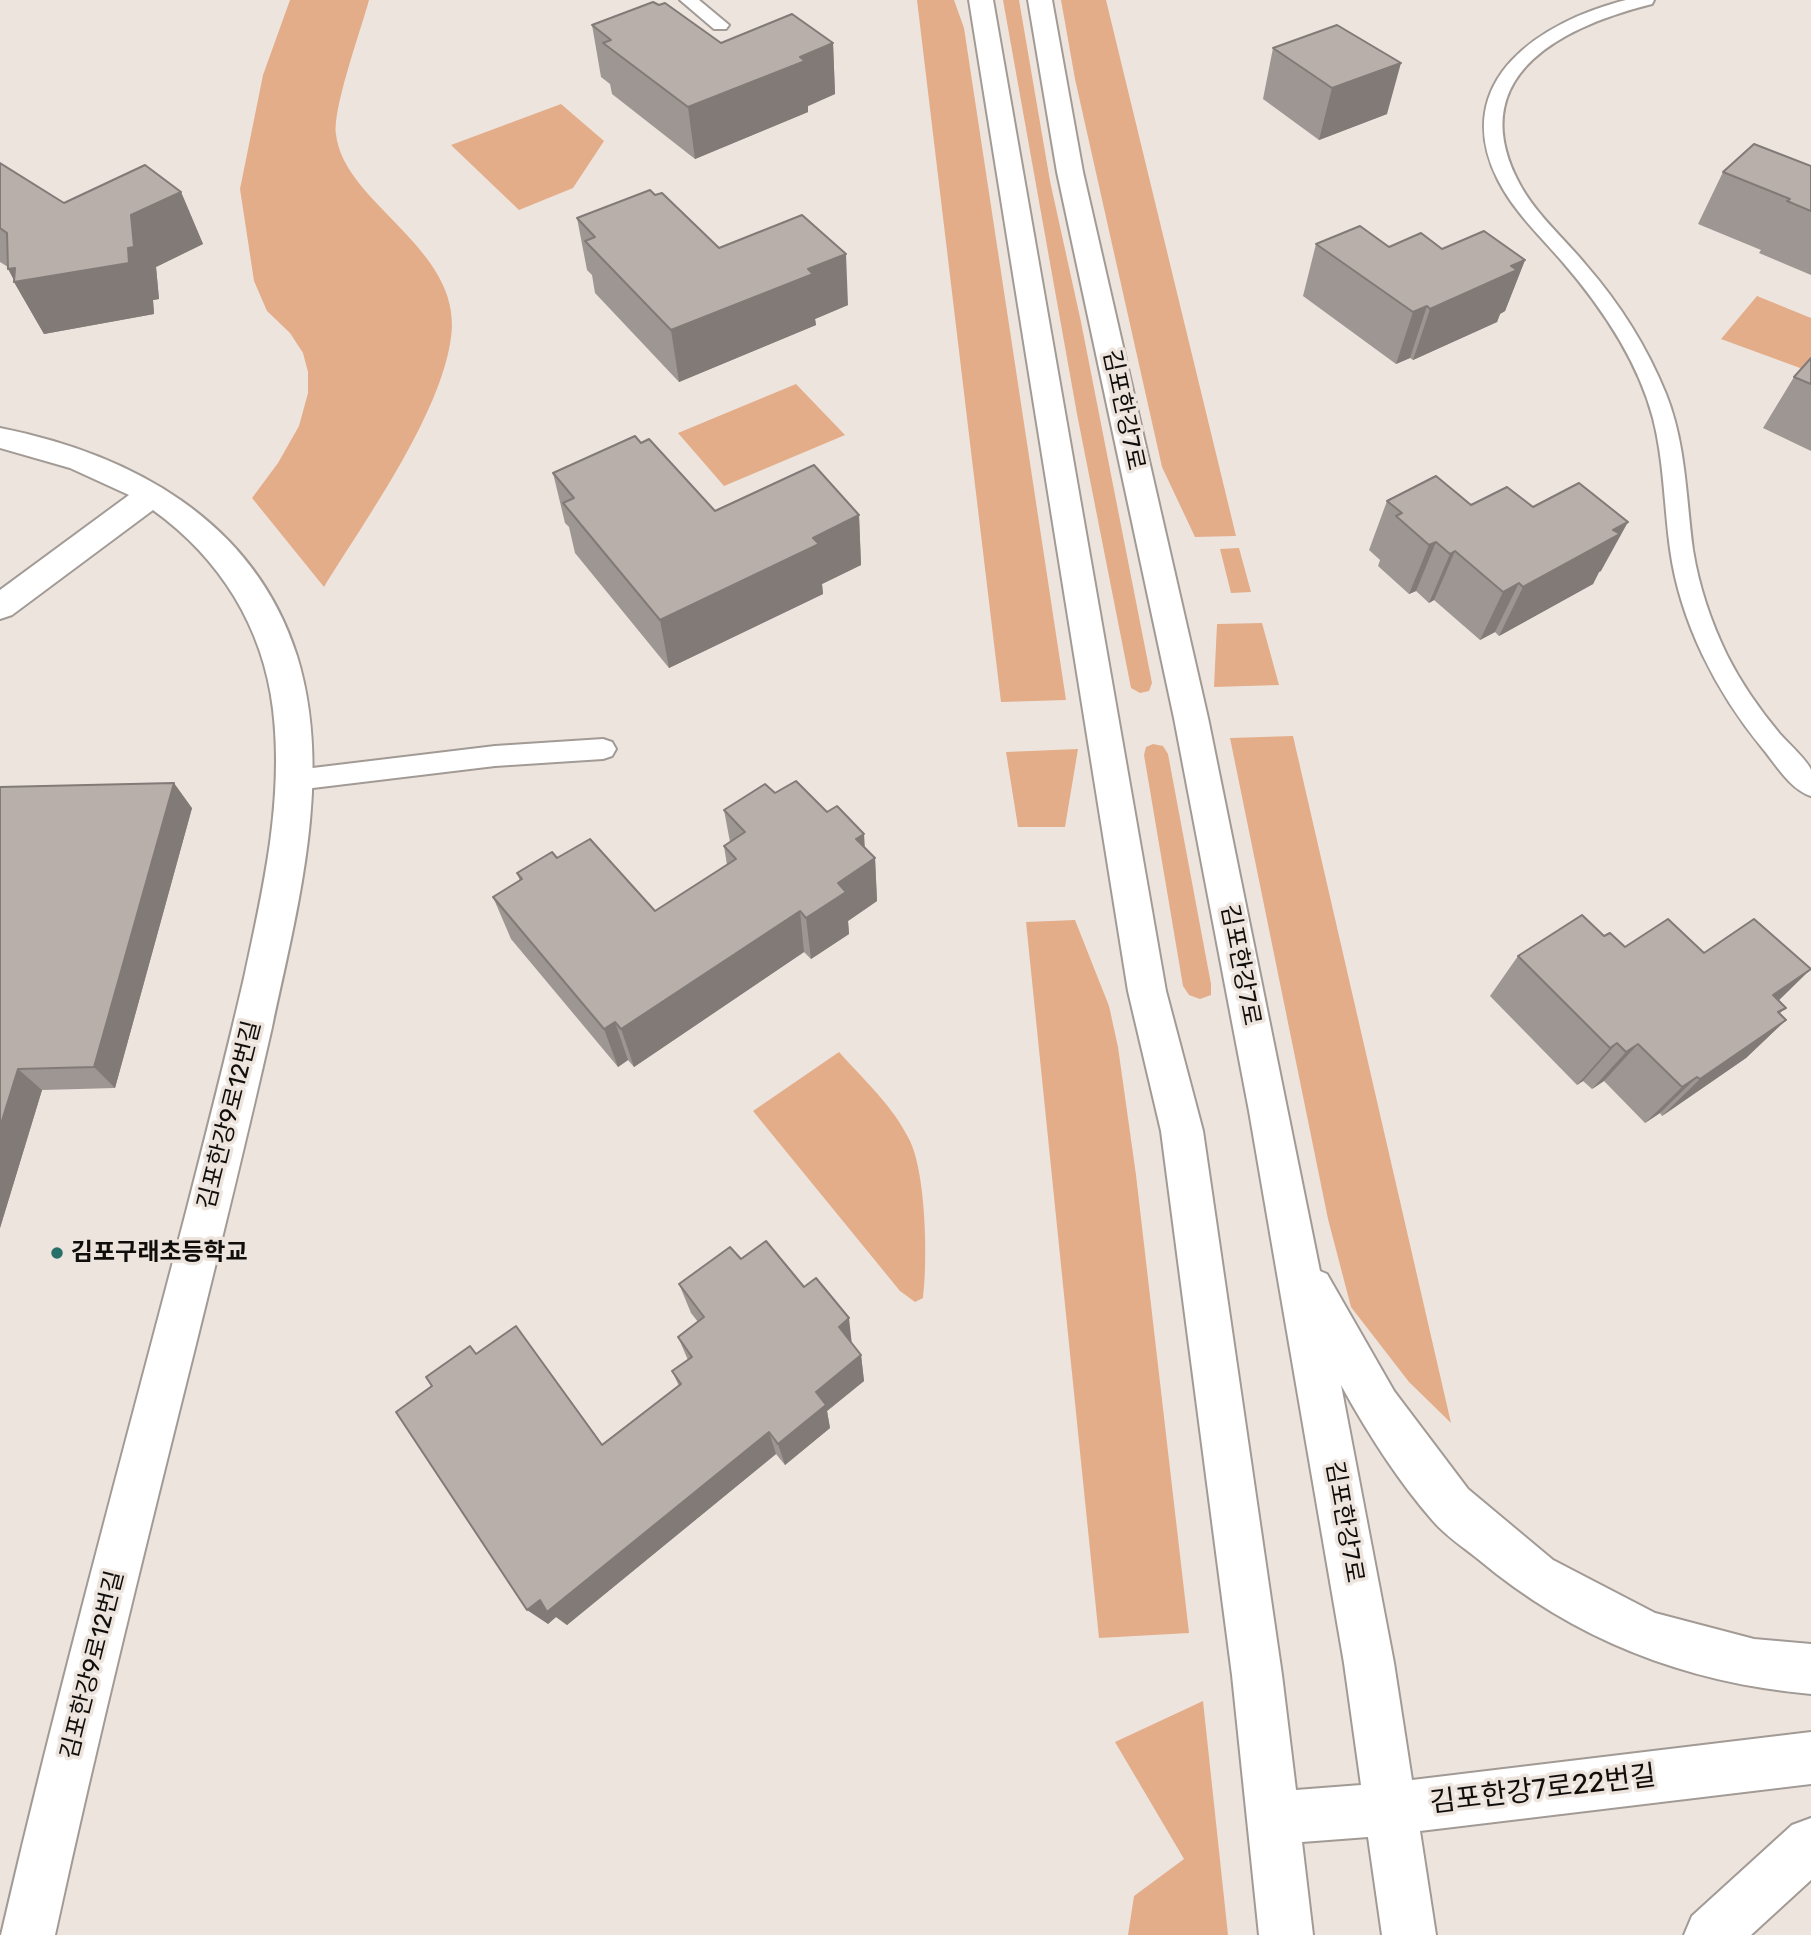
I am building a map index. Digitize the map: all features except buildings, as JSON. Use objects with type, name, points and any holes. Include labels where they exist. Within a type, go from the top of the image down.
[{"type":"main road","points":[[981,0],[1147,991],[1182,1131],[1274,1818],[1286,1935]]},
{"type":"main road","name":"김포한강7로","points":[[1040,0],[1070,172],[1191,718],[1296,1261],[1369,1662],[1409,1935]]},
{"type":"main road","name":"김포한강9로12번길","points":[[0,439],[29,443],[76,457],[151,495],[204,533],[248,591],[270,629],[284,670],[296,780],[283,887],[243,1068],[27,1935]]},
{"type":"main road","points":[[0,607],[151,495]]},
{"type":"main road","points":[[1296,1261],[1377,1408],[1451,1506],[1536,1577],[1648,1636],[1754,1664],[1811,1669]]},
{"type":"main road","name":"김포한강7로22번길","points":[[1274,1818],[1390,1809],[1811,1758]]},
{"type":"main road","points":[[1711,1935],[1811,1844]]},
{"type":"lane","points":[[688,0],[720,25]]},
{"type":"lane","points":[[1646,0],[1574,23],[1536,44],[1514,65],[1497,99],[1494,123],[1496,153],[1514,192],[1598,292],[1637,355],[1663,415],[1668,434],[1685,570],[1695,603],[1737,694],[1786,761],[1811,786]]},
{"type":"lane","points":[[296,780],[482,757],[603,749]]},
{"type":"shaded area","points":[[290,0],[369,0],[343,88],[336,134],[343,158],[357,181],[418,247],[436,271],[448,297],[452,326],[447,357],[421,425],[382,496],[324,587],[252,498],[278,463],[299,426],[308,393],[308,372],[303,353],[290,333],[267,311],[254,281],[240,189],[263,75]]},
{"type":"shaded area","points":[[917,0],[954,0],[964,28],[1066,700],[1001,702]]},
{"type":"shaded area","points":[[1003,0],[1019,0],[1050,181],[1081,322],[1152,683],[1149,691],[1140,693],[1131,688],[1077,414]]},
{"type":"shaded area","points":[[1061,0],[1106,0],[1236,536],[1195,537],[1162,467],[1075,79]]},
{"type":"shaded area","points":[[561,104],[604,141],[573,188],[519,210],[451,145]]},
{"type":"shaded area","points":[[1757,296],[1811,318],[1811,372],[1721,339]]},
{"type":"shaded area","points":[[796,384],[845,435],[724,486],[678,433]]},
{"type":"shaded area","points":[[1239,548],[1251,592],[1231,593],[1220,549]]},
{"type":"shaded area","points":[[1262,623],[1279,685],[1214,687],[1217,624]]},
{"type":"shaded area","points":[[1293,736],[1451,1423],[1409,1382],[1351,1307],[1328,1219],[1230,738]]},
{"type":"shaded area","points":[[1153,744],[1163,746],[1168,754],[1211,984],[1211,995],[1200,999],[1189,995],[1183,986],[1144,755],[1146,747]]},
{"type":"shaded area","points":[[1078,749],[1065,827],[1018,827],[1006,752]]},
{"type":"shaded area","points":[[1075,920],[1109,1006],[1118,1047],[1136,1175],[1189,1633],[1099,1638],[1026,922]]},
{"type":"shaded area","points":[[839,1052],[895,1115],[915,1154],[922,1194],[925,1262],[923,1298],[915,1302],[900,1291],[753,1111]]},
{"type":"shaded area","points":[[1203,1701],[1228,1935],[1128,1935],[1134,1896],[1184,1859],[1115,1742]]},
{"type":"place","name":"김포구래초등학교","points":[[57,1253]]}]
